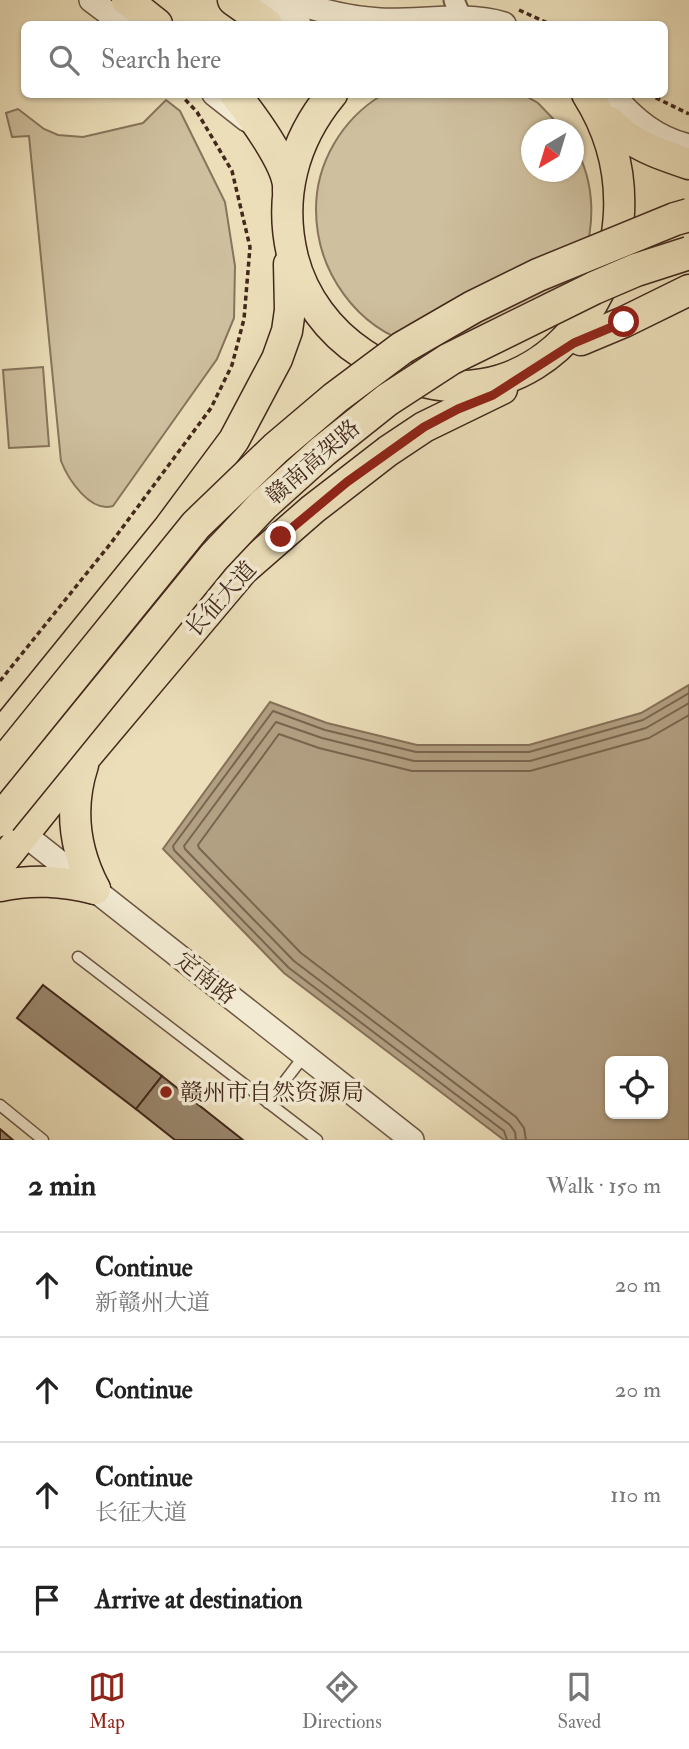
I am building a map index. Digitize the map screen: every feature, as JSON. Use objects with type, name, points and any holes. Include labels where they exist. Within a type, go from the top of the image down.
[{"type":"highway","name":"赣南高架路","points":[[0,767],[196,525],[276,447],[335,398],[402,348],[473,307],[538,275],[689,215]]},
{"type":"highway","name":"赣南高架路","points":[[8,823],[214,556],[263,505],[323,451],[387,400],[450,359],[594,288],[636,270],[689,253]]},
{"type":"main road","points":[[127,0],[152,21]]},
{"type":"main road","points":[[233,0],[263,21]]},
{"type":"main road","points":[[6,726],[168,529],[227,451],[248,417],[277,359],[287,331],[290,310],[286,206],[288,184],[263,132],[238,98]]},
{"type":"main road","points":[[286,206],[290,173],[300,142],[316,113],[329,98]]},
{"type":"main road","points":[[574,343],[597,318],[616,289],[628,257],[633,223],[632,188],[624,155],[597,98]]},
{"type":"main road","points":[[598,98],[619,133],[689,164]]},
{"type":"main road","points":[[288,239],[296,270],[310,298],[328,324],[351,346],[377,364],[437,384],[469,385],[500,381],[530,371],[574,343],[689,290]]},
{"type":"main road","name":"长征大道","points":[[0,864],[8,823],[84,759],[243,570],[313,509],[424,427],[493,395],[530,371]]},
{"type":"main road","points":[[84,759],[78,778],[74,818],[80,855],[94,889]]},
{"type":"main road","points":[[0,886],[54,881],[94,889]]},
{"type":"street","points":[[91,0],[119,21]]},
{"type":"street","points":[[269,0],[295,21]]},
{"type":"street","points":[[290,0],[353,18],[382,20],[460,14],[491,21]]},
{"type":"street","points":[[219,98],[263,132]]},
{"type":"street","points":[[600,98],[648,130],[689,146]]},
{"type":"street","name":"定南路","points":[[8,823],[412,1140]]},
{"type":"lane","points":[[78,957],[317,1140]]},
{"type":"lane","points":[[268,1102],[305,1055]]},
{"type":"lane","points":[[0,1105],[43,1140]]},
{"type":"path","points":[[0,681],[111,543],[203,419],[232,365],[244,319],[250,247],[232,171],[197,112],[184,98]]},
{"type":"path","points":[[656,98],[689,114]]},
{"type":"shaded area","points":[[378,98],[529,98],[538,103],[553,119],[521,119],[521,182],[584,182],[584,169],[590,190],[589,237],[580,268],[567,291],[466,342],[443,350],[394,337],[358,311],[332,275],[323,254],[316,209],[317,192],[326,159],[355,116]]},
{"type":"shaded area","points":[[166,100],[180,111],[225,202],[235,266],[234,318],[217,359],[113,506],[104,507],[88,500],[81,493],[61,461],[29,136],[12,137],[6,113],[18,109],[44,129],[58,135],[83,137],[143,123]]},
{"type":"shaded area","points":[[43,367],[49,446],[9,448],[3,370]]},
{"type":"water","points":[[689,685],[689,1140],[504,1140],[284,973],[163,849],[270,702],[327,723],[417,745],[529,745],[641,713]]},
{"type":"building","points":[[43,985],[162,1076],[136,1109],[17,1018]]},
{"type":"building","name":"赣州市自然资源局","points":[[162,1076],[243,1140],[175,1140],[136,1109]]},
{"type":"building","points":[[0,1129],[13,1140],[0,1140]]},
{"type":"place","name":"赣州市自然资源局","points":[[166,1092]]},
{"type":"route","points":[[281,537],[347,482],[424,427],[493,395],[574,343],[624,322]]}]
